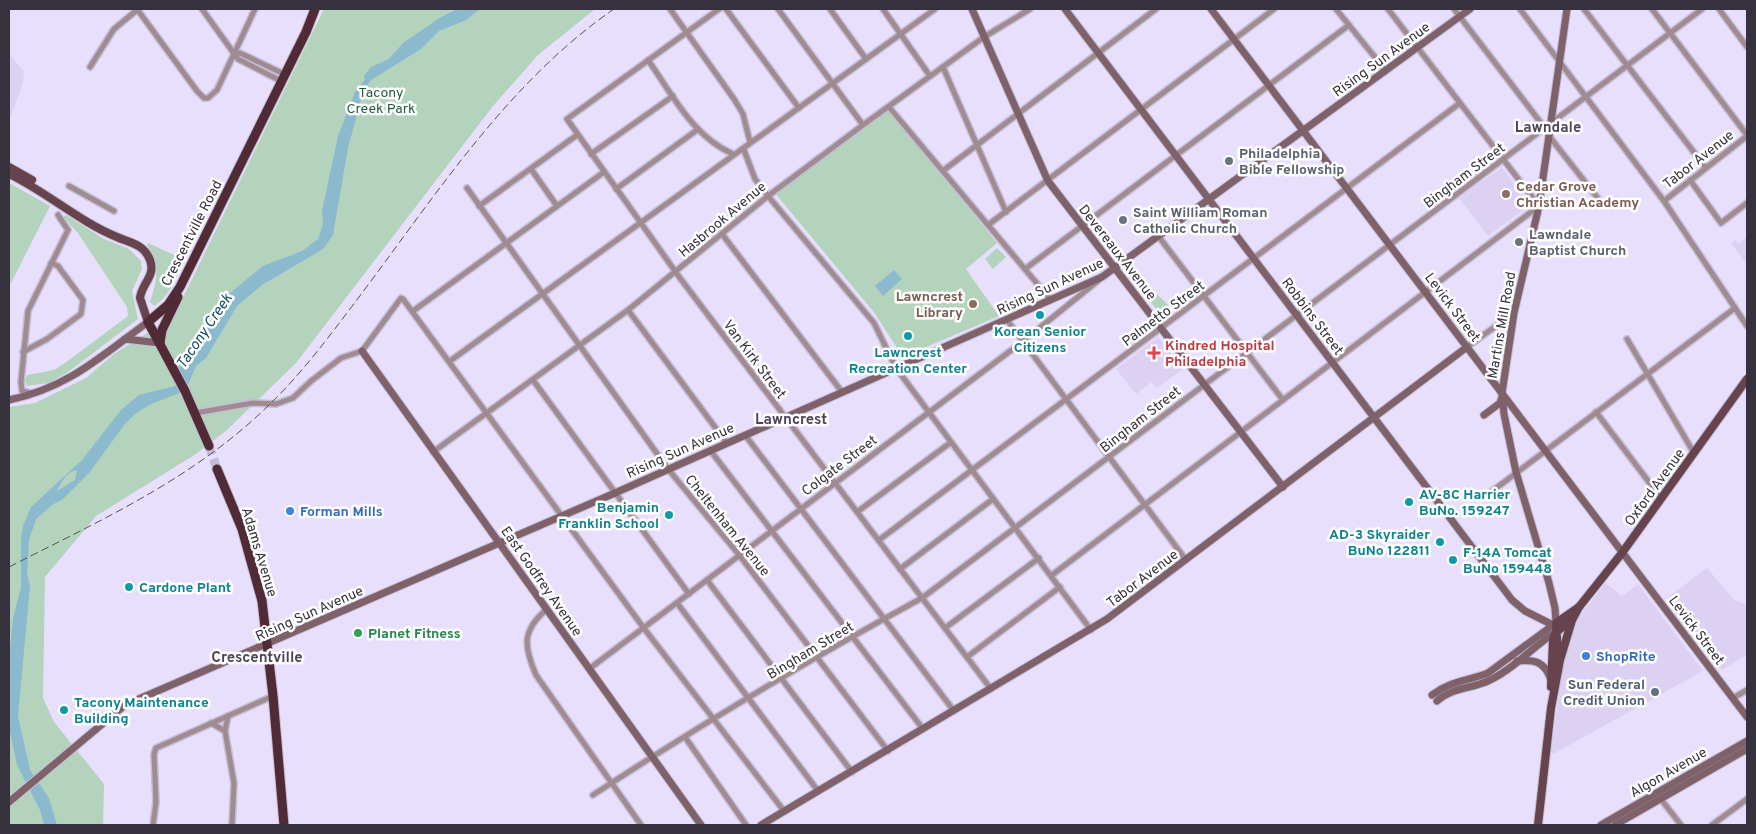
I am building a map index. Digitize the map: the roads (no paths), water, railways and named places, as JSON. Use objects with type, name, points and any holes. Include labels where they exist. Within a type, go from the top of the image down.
[{"type":"highway","name":"Crescentville Road","points":[[148,322],[172,300],[196,257],[306,32],[314,9]]},
{"type":"highway","name":"Crescentville Road","points":[[306,32],[310,30],[320,9]]},
{"type":"highway","points":[[160,343],[163,328],[196,257]]},
{"type":"highway","points":[[148,322],[195,413],[209,446]]},
{"type":"highway","name":"Adams Avenue","points":[[217,469],[248,548],[262,601],[273,696],[284,825]]},
{"type":"main road","points":[[9,167],[57,198],[60,209]]},
{"type":"main road","points":[[9,174],[60,209],[127,242],[140,246],[150,258],[152,273],[145,284],[140,303],[148,322]]},
{"type":"main road","name":"Oxford Avenue","points":[[1538,825],[1551,708],[1558,672],[1572,620],[1579,607],[1622,553],[1747,378]]},
{"type":"main road","name":"Oxford Avenue","points":[[1551,708],[1555,627],[1579,607]]},
{"type":"main road","name":"Oxford Avenue","points":[[1555,627],[1572,620]]},
{"type":"main road","name":"Martins Mill Road","points":[[1555,627],[1558,640],[1558,672]]},
{"type":"street","points":[[90,67],[114,29],[137,9],[201,95],[204,98],[212,98],[255,9]]},
{"type":"street","points":[[202,9],[238,59],[282,78]]},
{"type":"street","points":[[670,9],[734,99],[743,114],[750,142]]},
{"type":"street","points":[[479,206],[577,135],[567,119],[719,9]]},
{"type":"street","points":[[726,9],[799,108]]},
{"type":"street","points":[[778,9],[863,125]]},
{"type":"street","points":[[830,9],[866,59]]},
{"type":"street","points":[[882,9],[930,76]]},
{"type":"street","points":[[923,9],[926,15]]},
{"type":"street","points":[[450,361],[733,154],[744,150],[750,142],[935,9]]},
{"type":"street","name":"Devereaux Avenue","points":[[972,9],[1048,181],[1283,487]]},
{"type":"street","name":"Hasbrook Avenue","points":[[433,452],[628,310],[768,196],[863,125],[984,37],[1030,9]]},
{"type":"street","name":"Robbins Street","points":[[1065,9],[1512,600],[1555,627]]},
{"type":"street","points":[[944,170],[1156,9]]},
{"type":"street","name":"Levick Street","points":[[1211,9],[1747,717]]},
{"type":"street","points":[[988,225],[1274,9]]},
{"type":"street","points":[[1336,9],[1386,71]]},
{"type":"street","points":[[1052,575],[1426,293],[1538,206],[1388,9]]},
{"type":"street","points":[[1454,9],[1544,127]]},
{"type":"street","name":"Rising Sun Avenue","points":[[9,802],[125,705],[615,493],[726,442],[786,418],[1102,277],[1116,269],[1210,201],[1470,9]]},
{"type":"street","points":[[1520,9],[1664,200],[1747,326]]},
{"type":"street","name":"Martins Mill Road","points":[[1555,627],[1555,608],[1516,472],[1504,414],[1502,393],[1514,313],[1538,206],[1552,122],[1567,9]]},
{"type":"street","points":[[1584,9],[1706,168]]},
{"type":"street","points":[[1652,9],[1747,136]]},
{"type":"street","name":"Bingham Street","points":[[593,795],[652,756],[851,637],[922,598],[1016,529],[1204,384],[1297,316],[1702,9]]},
{"type":"street","points":[[1719,9],[1747,47]]},
{"type":"street","points":[[1026,269],[1349,25]]},
{"type":"street","points":[[648,60],[697,130],[712,143],[733,154]]},
{"type":"street","points":[[943,67],[1006,212]]},
{"type":"street","points":[[592,154],[673,96]]},
{"type":"street","name":"Palmetto Street","points":[[879,540],[1460,103]]},
{"type":"street","points":[[889,107],[944,170],[1050,299]]},
{"type":"street","points":[[616,189],[697,130]]},
{"type":"street","name":"Van Kirk Street","points":[[577,135],[676,272],[991,689]]},
{"type":"street","points":[[1549,136],[1600,201]]},
{"type":"street","name":"Tabor Avenue","points":[[1664,200],[1747,136]]},
{"type":"street","points":[[744,150],[756,179],[768,196],[874,323],[896,368],[950,443],[1052,575],[1091,630]]},
{"type":"street","points":[[531,169],[557,206]]},
{"type":"street","points":[[413,311],[604,172]]},
{"type":"street","points":[[1690,180],[1721,223],[1747,203]]},
{"type":"street","points":[[69,186],[114,211]]},
{"type":"street","name":"Cheltenham Avenue","points":[[467,188],[505,244],[668,469],[740,556],[888,751]]},
{"type":"street","points":[[34,394],[22,391],[23,352],[28,311],[68,230],[60,209]]},
{"type":"street","points":[[722,234],[842,392]]},
{"type":"street","points":[[1159,237],[1283,400]]},
{"type":"street","points":[[23,352],[47,339],[81,314],[83,300],[58,266],[51,263]]},
{"type":"street","name":"Colgate Street","points":[[589,670],[643,626],[740,556],[835,482],[1022,342],[1102,277]]},
{"type":"street","points":[[195,413],[253,403],[284,402],[293,398],[311,381],[341,358],[362,352],[401,298],[450,361],[561,516],[643,626],[784,811]]},
{"type":"street","points":[[1491,492],[1545,449],[1735,308]]},
{"type":"street","points":[[628,310],[726,442]]},
{"type":"street","name":"Tabor Avenue","points":[[761,825],[1091,630],[1514,313]]},
{"type":"street","points":[[1007,320],[1186,560]]},
{"type":"street","name":"Crescentville Road","points":[[9,400],[34,394],[66,381],[148,322]]},
{"type":"street","points":[[124,339],[160,343]]},
{"type":"street","points":[[1627,340],[1694,453]]},
{"type":"street","name":"East Godfrey Avenue","points":[[362,352],[701,825]]},
{"type":"street","points":[[533,380],[689,594]]},
{"type":"street","points":[[1484,415],[1500,403],[1502,393]]},
{"type":"street","points":[[1596,412],[1661,498]]},
{"type":"street","points":[[745,435],[954,711]]},
{"type":"street","points":[[857,512],[950,443]]},
{"type":"street","points":[[710,450],[923,729]]},
{"type":"street","points":[[900,569],[993,499]]},
{"type":"street","points":[[945,628],[1039,558]]},
{"type":"street","points":[[707,580],[852,772]]},
{"type":"street","points":[[967,657],[1060,587]]},
{"type":"street","points":[[677,603],[818,791]]},
{"type":"street","points":[[547,609],[534,620],[527,642],[528,654],[536,675],[641,825]]},
{"type":"street","points":[[1555,627],[1517,661],[1492,680],[1461,688],[1434,698],[1449,683],[1476,678],[1488,673],[1555,627]]},
{"type":"street","points":[[1517,661],[1539,662],[1546,667],[1551,681]]},
{"type":"street","points":[[1733,698],[1747,690]]},
{"type":"street","points":[[153,825],[156,802],[156,748],[273,696]]},
{"type":"street","points":[[228,715],[225,731],[234,784],[232,825]]},
{"type":"street","points":[[211,723],[225,731]]},
{"type":"street","points":[[685,737],[746,825]]},
{"type":"street","name":"Algon Avenue","points":[[1615,825],[1747,741]]},
{"type":"street","name":"Algon Avenue","points":[[1601,825],[1747,748]]},
{"type":"street","points":[[1659,796],[1681,825]]},
{"type":"street","points":[[1712,825],[1747,799]]},
{"type":"water","points":[[457,9],[480,9],[466,20],[439,31],[421,49],[371,80],[363,92],[348,148],[333,235],[323,249],[262,285],[237,306],[206,358],[196,366],[187,387],[179,393],[149,405],[135,414],[125,424],[89,473],[63,499],[52,505],[36,519],[29,540],[27,574],[30,586],[18,716],[30,770],[49,798],[57,825],[44,825],[40,810],[17,765],[9,727],[9,659],[13,618],[21,587],[21,537],[23,526],[31,507],[82,460],[121,410],[139,395],[175,386],[176,374],[182,362],[196,347],[230,293],[263,266],[302,251],[318,239],[323,224],[322,211],[338,136],[355,92],[371,67],[389,59],[403,43],[441,17]],"holes":[[[77,470],[75,480],[57,491],[67,475]]]},
{"type":"water","points":[[894,270],[902,279],[883,296],[875,286]]},
{"type":"tunnel","points":[[209,446],[217,469]]},
{"type":"railway","points":[[9,567],[152,492],[219,448],[250,423],[291,383],[311,359],[446,180],[507,105],[540,70],[576,38],[614,9]]},
{"type":"place","name":"Philadelphia Bible Fellowship","points":[[1229,161]]},
{"type":"place","name":"Cedar Grove Christian Academy","points":[[1506,194]]},
{"type":"place","name":"Saint William Roman Catholic Church","points":[[1123,220]]},
{"type":"place","name":"Lawndale Baptist Church","points":[[1519,242]]},
{"type":"place","name":"Lawncrest Library","points":[[973,304]]},
{"type":"place","name":"Korean Senior Citizens","points":[[1040,315]]},
{"type":"place","name":"Lawncrest Recreation Center","points":[[908,336]]},
{"type":"place","name":"Kindred Hospital Philadelphia","points":[[1154,353]]},
{"type":"place","name":"AV-8C Harrier BuNo. 159247","points":[[1409,502]]},
{"type":"place","name":"Forman Mills","points":[[290,511]]},
{"type":"place","name":"Benjamin Franklin School","points":[[669,515]]},
{"type":"place","name":"AD-3 Skyraider BuNo 122811","points":[[1440,542]]},
{"type":"place","name":"F-14A Tomcat BuNo 159448","points":[[1453,560]]},
{"type":"place","name":"Cardone Plant","points":[[129,587]]},
{"type":"place","name":"Planet Fitness","points":[[358,633]]},
{"type":"place","name":"ShopRite","points":[[1586,656]]},
{"type":"place","name":"Sun Federal Credit Union","points":[[1655,692]]},
{"type":"place","name":"Tacony Maintenance Building","points":[[64,710]]},
{"type":"district","name":"Lawndale","points":[[1548,127]]},
{"type":"district","name":"Lawncrest","points":[[791,419]]},
{"type":"district","name":"Crescentville","points":[[257,657]]},
{"type":"park label","name":"Tacony Creek Park","points":[[381,100]]},
{"type":"water label","name":"Tacony Creek","points":[[204,331]]}]
